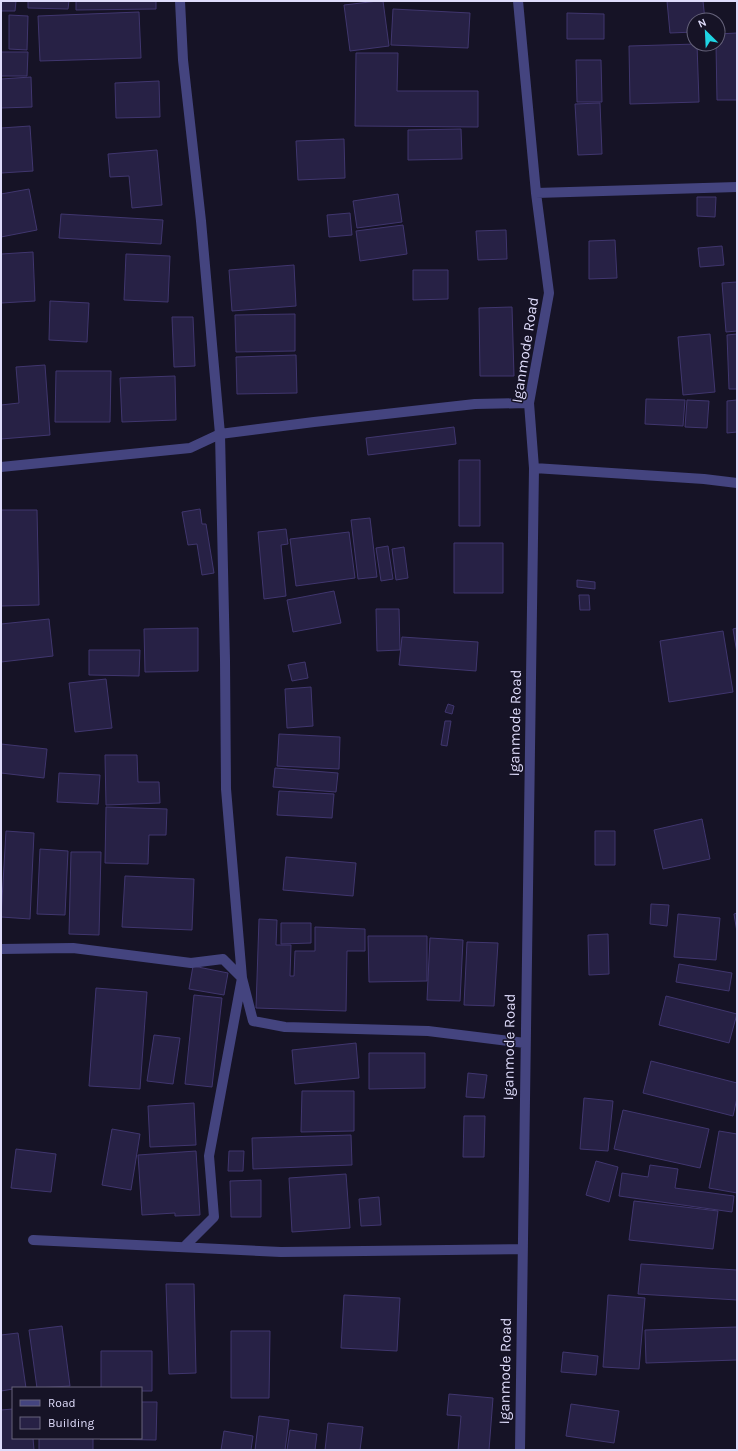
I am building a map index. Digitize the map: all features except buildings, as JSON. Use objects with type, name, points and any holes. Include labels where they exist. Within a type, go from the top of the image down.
[{"type":"street","points":[[180,1],[184,60],[201,220],[220,434],[225,652],[226,789],[242,978],[253,1021],[285,1027],[428,1031],[524,1043]]},
{"type":"street","name":"Iganmode Road","points":[[518,1],[536,193],[549,293],[529,403],[534,468],[524,1043],[520,1450]]},
{"type":"street","points":[[536,193],[737,187]]},
{"type":"street","points":[[1,467],[190,448],[220,434],[475,404],[529,403]]},
{"type":"street","points":[[534,468],[704,479],[737,483]]},
{"type":"street","points":[[1,949],[73,948],[191,963],[223,959],[242,978]]},
{"type":"street","points":[[184,1247],[214,1217],[209,1156],[242,978]]},
{"type":"street","points":[[33,1240],[281,1252],[522,1249]]}]
